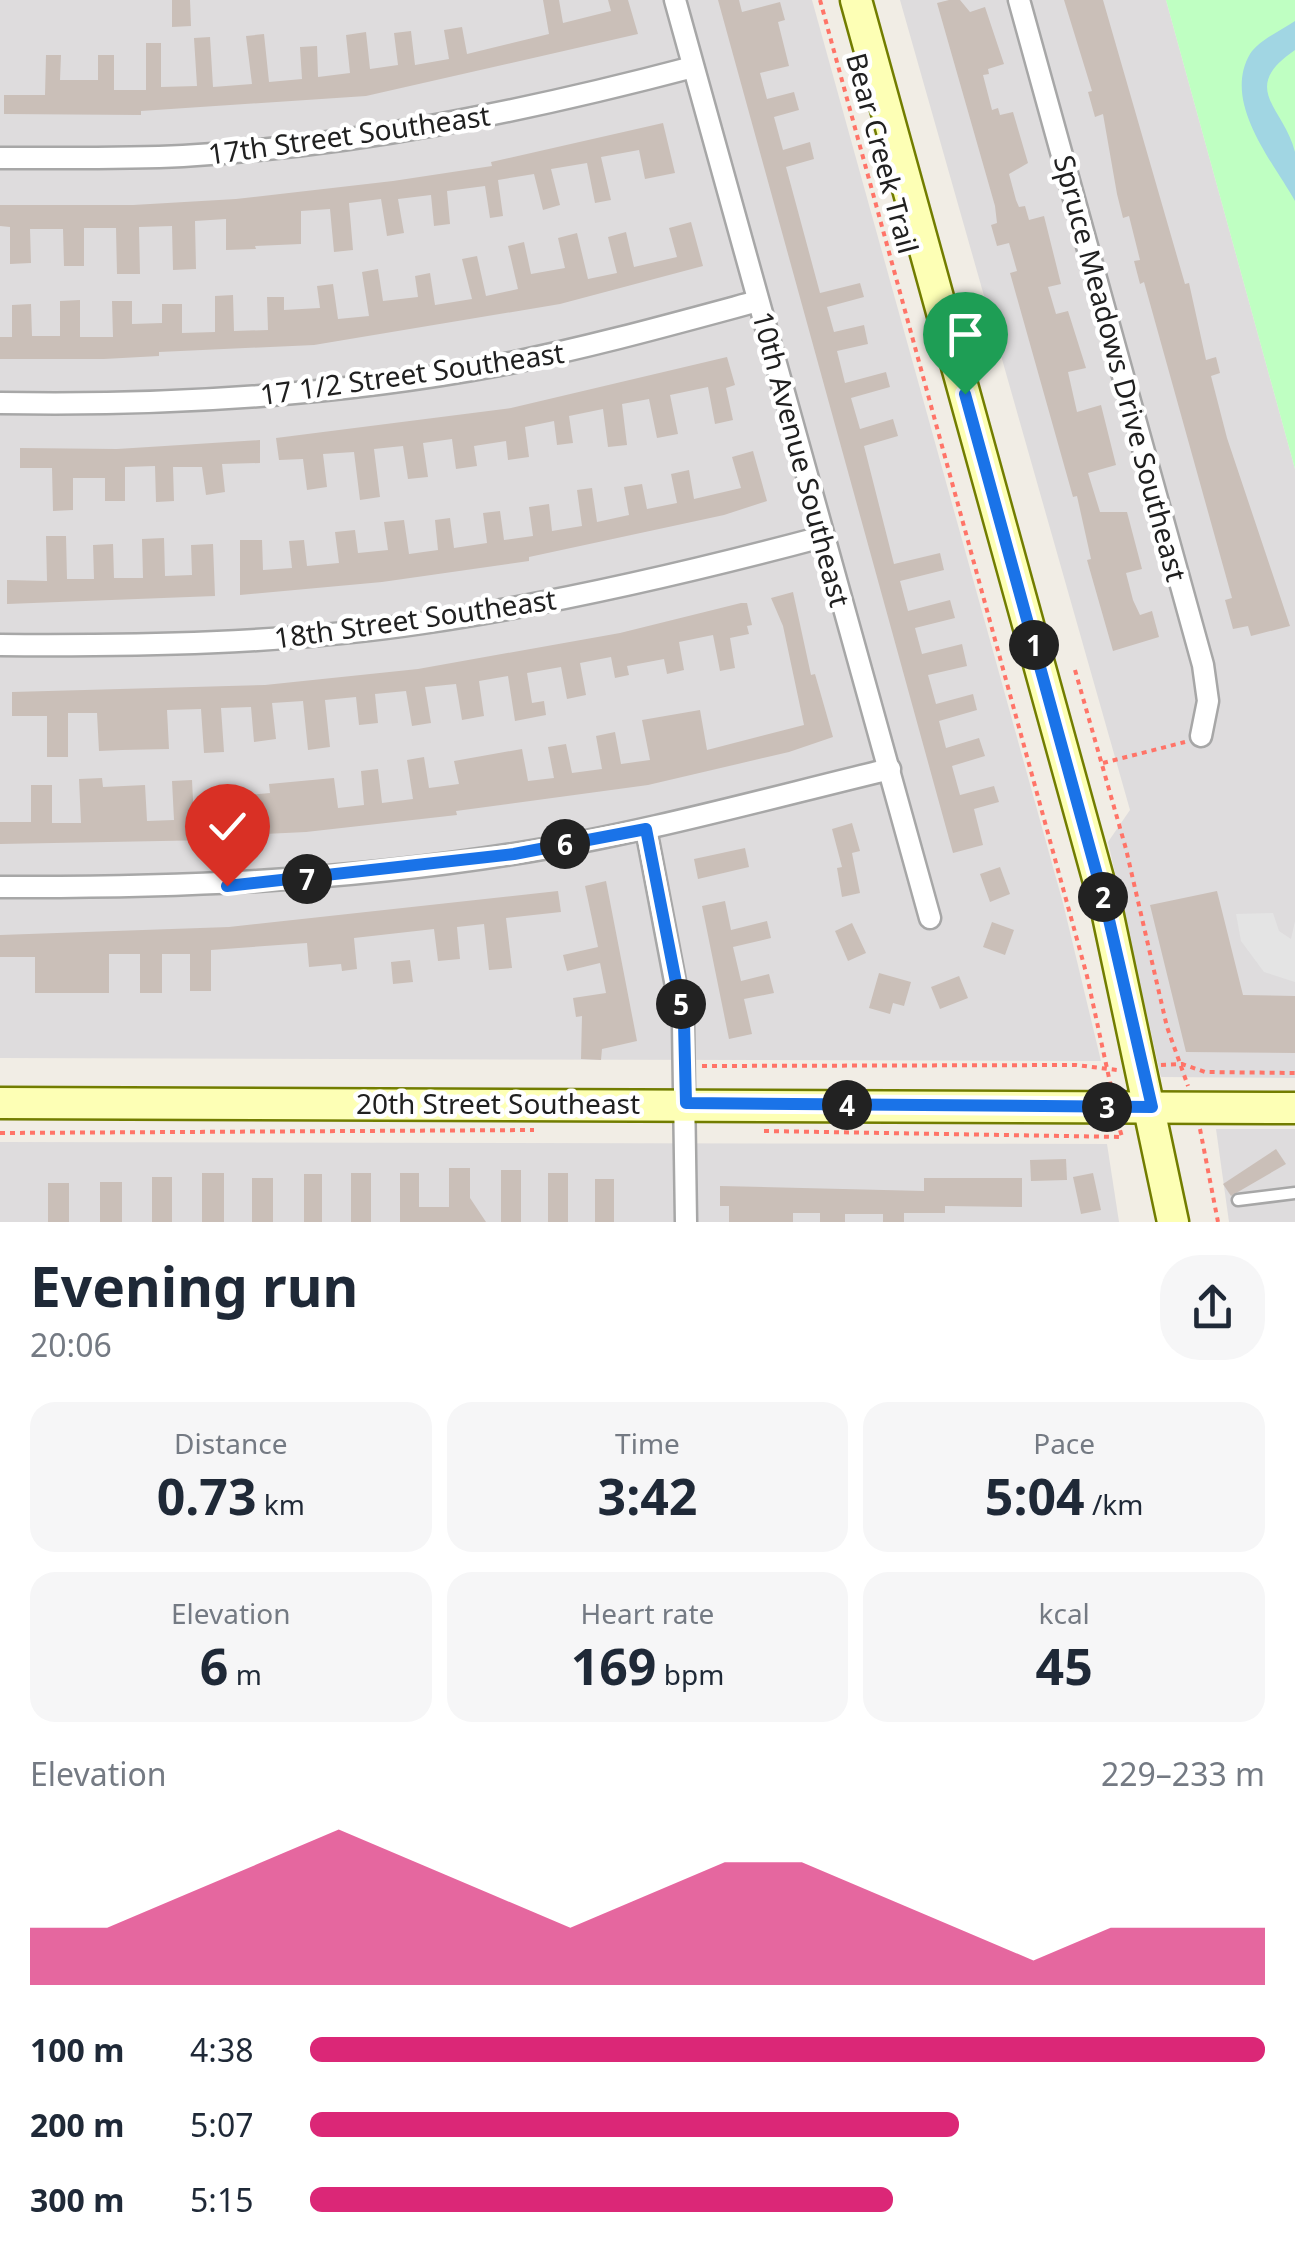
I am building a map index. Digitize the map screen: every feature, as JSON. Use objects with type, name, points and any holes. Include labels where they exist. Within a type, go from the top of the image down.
[{"type":"street","name":"10th Avenue Southeast","points":[[675,0],[930,918]]},
{"type":"street","points":[[856,0],[1107,911],[1152,1107],[1173,1222]]},
{"type":"street","name":"Spruce Meadows Drive Southeast","points":[[1019,0],[1203,665],[1208,701],[1201,736]]},
{"type":"street","name":"17th Street Southeast","points":[[0,158],[182,156],[350,139],[543,106],[694,67]]},
{"type":"street","name":"17 1/2 Street Southeast","points":[[0,403],[109,404],[322,392],[499,365],[626,338],[758,300]]},
{"type":"street","name":"18th Street Southeast","points":[[0,645],[203,643],[422,623],[647,581],[822,537]]},
{"type":"street","points":[[0,887],[160,888],[276,882],[514,854],[646,829],[890,768]]},
{"type":"street","points":[[646,829],[682,1012],[686,1222]]},
{"type":"street","name":"20th Street Southeast","points":[[0,1103],[1295,1108]]},
{"type":"lane","points":[[1238,1200],[1295,1193]]},
{"type":"path","name":"Bear Creek Trail","points":[[708,1066],[1076,1065],[1108,1070],[1057,865],[820,0]]},
{"type":"path","points":[[1075,670],[1102,762],[1167,1027],[1182,1064],[1205,1072],[1295,1073]]},
{"type":"path","points":[[1102,762],[1201,736]]},
{"type":"path","points":[[0,1133],[546,1130]]},
{"type":"path","points":[[747,1131],[1122,1137]]},
{"type":"path","points":[[1208,1158],[1218,1222]]},
{"type":"shaded area","points":[[0,0],[812,0],[1063,903],[1101,1061],[0,1058]]},
{"type":"shaded area","points":[[900,0],[1166,0],[1295,469],[1295,1078],[1161,1077],[1108,842],[1130,810]]},
{"type":"shaded area","points":[[1273,913],[1279,931],[1291,939],[1295,921],[1295,982],[1264,972],[1241,941],[1236,914]]},
{"type":"shaded area","points":[[1216,1129],[1295,1129],[1295,1222],[1229,1222]]},
{"type":"shaded area","points":[[0,1142],[1107,1144],[1119,1222],[0,1222]]},
{"type":"green space","points":[[1166,0],[1295,0],[1295,469]]},
{"type":"water","points":[[1295,21],[1295,50],[1269,76],[1267,88],[1295,152],[1295,201],[1253,130],[1242,91],[1243,72],[1250,54]]},
{"type":"building","points":[[172,0],[190,0],[191,26],[172,27]]},
{"type":"building","points":[[543,0],[559,0],[563,23],[611,11],[608,0],[628,0],[638,34],[366,96],[141,111],[141,115],[4,114],[4,95],[45,95],[46,55],[61,55],[60,80],[98,80],[98,55],[114,55],[114,90],[146,90],[146,43],[161,43],[161,87],[197,86],[194,38],[210,37],[213,87],[252,84],[246,36],[264,34],[269,82],[302,79],[300,47],[317,46],[318,77],[350,73],[346,35],[366,32],[370,69],[398,65],[394,33],[411,31],[415,65],[449,59],[444,30],[462,27],[467,54],[549,34]]},
{"type":"building","points":[[718,0],[739,0],[742,12],[780,2],[785,20],[778,22],[789,66],[760,73],[767,99],[794,92],[799,110],[774,117],[783,150],[810,142],[814,159],[786,167],[820,293],[860,283],[864,297],[827,307],[834,332],[864,325],[868,344],[837,351],[845,383],[886,372],[890,387],[851,398],[860,429],[893,419],[898,436],[864,446],[894,564],[940,553],[944,570],[900,581],[908,611],[950,600],[955,618],[915,628],[922,654],[962,644],[967,666],[928,675],[936,704],[973,694],[977,710],[939,721],[946,748],[979,738],[985,756],[952,766],[960,795],[994,786],[999,802],[974,809],[983,845],[953,853]]},
{"type":"building","points":[[960,0],[970,12],[985,7],[1004,64],[983,75],[992,110],[998,108],[1000,115],[1013,112],[1028,163],[1009,174],[1016,200],[1019,207],[1025,206],[1029,220],[1044,216],[1061,284],[1048,287],[1056,314],[1068,311],[1086,368],[1068,372],[1077,412],[1101,405],[1116,465],[1088,473],[1100,512],[1127,512],[1142,569],[1126,573],[1140,615],[1152,611],[1159,637],[1113,651],[1087,560],[1091,559],[1077,496],[1073,497],[1010,273],[1017,271],[1009,243],[997,246],[991,225],[997,223],[995,206],[937,3]]},
{"type":"building","points":[[1064,0],[1103,0],[1185,284],[1189,283],[1206,360],[1216,357],[1220,373],[1211,376],[1227,438],[1290,626],[1251,636],[1248,626],[1233,629],[1225,600],[1232,598],[1144,282],[1140,284],[1134,261],[1140,260],[1129,216],[1123,218],[1103,114],[1095,117],[1088,92],[1092,91]]},
{"type":"building","points":[[663,123],[675,173],[645,179],[639,150],[601,157],[611,200],[595,203],[587,163],[551,169],[560,205],[543,210],[534,174],[498,180],[503,216],[490,218],[485,186],[447,191],[450,224],[434,226],[431,195],[398,199],[404,233],[387,236],[381,199],[349,203],[353,250],[334,252],[330,209],[301,211],[301,244],[255,246],[256,249],[226,250],[226,219],[195,221],[196,269],[173,270],[172,226],[139,227],[140,274],[117,274],[116,228],[84,228],[84,266],[64,266],[63,229],[30,229],[31,263],[10,264],[10,227],[0,226],[0,205],[133,205],[236,199],[393,181],[492,166],[491,162]]},
{"type":"building","points":[[691,222],[703,266],[560,304],[314,345],[159,352],[159,356],[104,359],[0,359],[0,337],[12,337],[12,305],[31,304],[32,336],[60,336],[60,301],[80,300],[80,337],[113,337],[112,301],[132,301],[132,324],[162,323],[162,304],[182,304],[182,333],[215,332],[215,296],[233,295],[234,331],[268,330],[267,297],[284,297],[284,310],[320,308],[317,286],[333,284],[338,319],[369,316],[362,272],[378,269],[383,301],[418,297],[415,276],[430,273],[435,305],[472,299],[462,259],[477,256],[486,296],[518,289],[508,246],[524,242],[531,274],[565,268],[558,238],[577,233],[588,279],[617,273],[608,237],[626,232],[634,267],[677,257],[669,228]]},
{"type":"building","points":[[727,357],[735,385],[726,388],[733,420],[715,424],[708,387],[670,395],[678,434],[657,438],[649,399],[622,404],[627,445],[608,447],[603,409],[569,416],[573,443],[557,445],[554,421],[525,427],[529,457],[508,460],[506,441],[474,446],[477,466],[456,469],[452,439],[423,443],[428,477],[408,479],[403,446],[374,449],[380,497],[360,500],[354,452],[323,454],[327,487],[307,490],[303,459],[279,460],[276,438],[511,408]]},
{"type":"building","points":[[260,440],[260,463],[222,464],[225,492],[206,495],[202,467],[173,467],[174,501],[156,502],[155,466],[125,467],[125,501],[105,501],[105,478],[73,478],[73,510],[53,511],[52,468],[20,468],[20,448],[117,449]]},
{"type":"building","points":[[753,451],[767,501],[724,515],[529,557],[529,561],[382,582],[240,595],[240,540],[262,540],[263,570],[292,568],[289,541],[304,540],[307,566],[339,563],[335,532],[355,530],[358,553],[388,550],[384,522],[404,520],[409,554],[438,550],[435,520],[450,518],[454,548],[487,543],[483,513],[500,511],[504,540],[533,536],[529,507],[549,504],[552,531],[582,526],[577,490],[592,488],[597,522],[629,515],[624,487],[642,484],[647,509],[677,503],[671,474],[689,470],[694,499],[741,488],[732,457]]},
{"type":"building","points":[[46,536],[66,536],[67,579],[94,579],[93,545],[113,544],[114,578],[143,578],[142,539],[164,538],[165,576],[192,575],[191,545],[213,544],[215,596],[7,604],[7,580],[47,581]]},
{"type":"building","points":[[793,592],[811,675],[815,674],[833,737],[789,752],[648,785],[456,811],[457,815],[245,835],[243,818],[231,819],[229,797],[270,793],[269,784],[334,778],[338,808],[364,805],[361,771],[378,769],[382,803],[413,799],[407,760],[424,757],[429,788],[459,784],[454,761],[522,749],[528,781],[554,778],[548,747],[566,744],[572,773],[602,769],[596,736],[615,732],[621,764],[650,760],[642,720],[700,710],[707,750],[804,725],[783,626],[771,598]]},
{"type":"building","points":[[747,603],[752,625],[747,626],[749,634],[730,638],[735,668],[720,671],[713,635],[679,642],[684,670],[667,674],[664,659],[627,666],[629,675],[615,678],[611,657],[580,663],[586,695],[567,699],[561,667],[527,673],[532,703],[544,701],[546,715],[515,721],[508,676],[479,681],[484,716],[462,720],[456,684],[425,687],[431,723],[412,726],[406,691],[375,694],[378,723],[359,725],[356,697],[325,700],[330,747],[308,750],[303,701],[272,703],[276,739],[254,742],[251,707],[221,708],[224,752],[204,753],[201,709],[167,710],[169,749],[99,751],[97,713],[68,713],[68,757],[47,757],[47,716],[12,716],[12,692],[265,685],[418,669],[620,633]]},
{"type":"building","points":[[102,778],[103,787],[145,785],[147,821],[174,820],[172,781],[192,780],[194,820],[215,820],[215,840],[0,844],[0,822],[31,822],[31,785],[52,785],[52,823],[81,823],[79,779]]},
{"type":"building","points":[[852,823],[860,851],[852,853],[860,893],[842,897],[837,868],[842,867],[832,829]]},
{"type":"building","points":[[745,848],[749,867],[698,879],[694,859]]},
{"type":"building","points":[[1000,867],[1010,894],[990,902],[980,874]]},
{"type":"building","points":[[606,881],[637,1041],[602,1049],[601,1060],[581,1059],[582,1016],[576,1017],[573,998],[606,993],[600,963],[567,971],[563,955],[598,947],[585,886]]},
{"type":"building","points":[[558,891],[561,912],[506,918],[512,968],[489,970],[484,924],[457,927],[460,959],[438,961],[434,929],[354,938],[357,969],[342,971],[341,964],[309,967],[307,943],[211,950],[211,991],[190,991],[190,954],[162,954],[162,993],[140,993],[140,954],[109,954],[109,993],[35,993],[35,957],[0,957],[0,935],[229,927]]},
{"type":"building","points":[[1217,891],[1243,995],[1295,996],[1295,1053],[1186,1052],[1150,905]]},
{"type":"building","points":[[725,901],[731,930],[767,921],[771,938],[733,947],[741,981],[769,974],[774,993],[744,999],[752,1034],[729,1039],[702,906]]},
{"type":"building","points":[[992,922],[1014,930],[1005,955],[983,947]]},
{"type":"building","points":[[852,923],[866,953],[848,961],[835,931]]},
{"type":"building","points":[[410,960],[413,982],[393,984],[391,962]]},
{"type":"building","points":[[879,973],[911,982],[904,1006],[893,1003],[890,1014],[869,1008]]},
{"type":"building","points":[[959,976],[968,998],[940,1009],[931,987]]},
{"type":"building","points":[[1276,1149],[1286,1164],[1231,1196],[1223,1184]]},
{"type":"building","points":[[1066,1159],[1067,1180],[1031,1181],[1030,1160]]},
{"type":"building","points":[[449,1168],[470,1168],[470,1198],[486,1222],[400,1222],[400,1173],[419,1173],[419,1207],[449,1207]]},
{"type":"building","points":[[501,1170],[521,1170],[521,1222],[501,1222]]},
{"type":"building","points":[[202,1173],[224,1173],[224,1222],[202,1222]]},
{"type":"building","points":[[351,1173],[371,1173],[371,1222],[351,1222]]},
{"type":"building","points":[[548,1173],[568,1173],[568,1222],[548,1222]]},
{"type":"building","points":[[1093,1173],[1101,1210],[1081,1214],[1073,1177]]},
{"type":"building","points":[[304,1174],[322,1174],[322,1222],[304,1222]]},
{"type":"building","points":[[152,1177],[172,1177],[172,1222],[152,1222]]},
{"type":"building","points":[[252,1178],[273,1178],[273,1222],[252,1222]]},
{"type":"building","points":[[924,1178],[1022,1178],[1022,1207],[945,1206],[945,1213],[904,1213],[904,1222],[883,1222],[883,1214],[845,1214],[845,1222],[820,1222],[820,1213],[793,1213],[793,1222],[729,1222],[729,1206],[720,1206],[720,1186],[924,1191]]},
{"type":"building","points":[[595,1179],[614,1179],[614,1222],[595,1222]]},
{"type":"building","points":[[100,1182],[122,1182],[122,1222],[100,1222]]},
{"type":"building","points":[[48,1183],[69,1183],[69,1222],[48,1222]]},
{"type":"route","points":[[227,886],[514,854],[646,829],[684,1023],[686,1103],[1152,1107],[1107,911],[965,394]]}]
